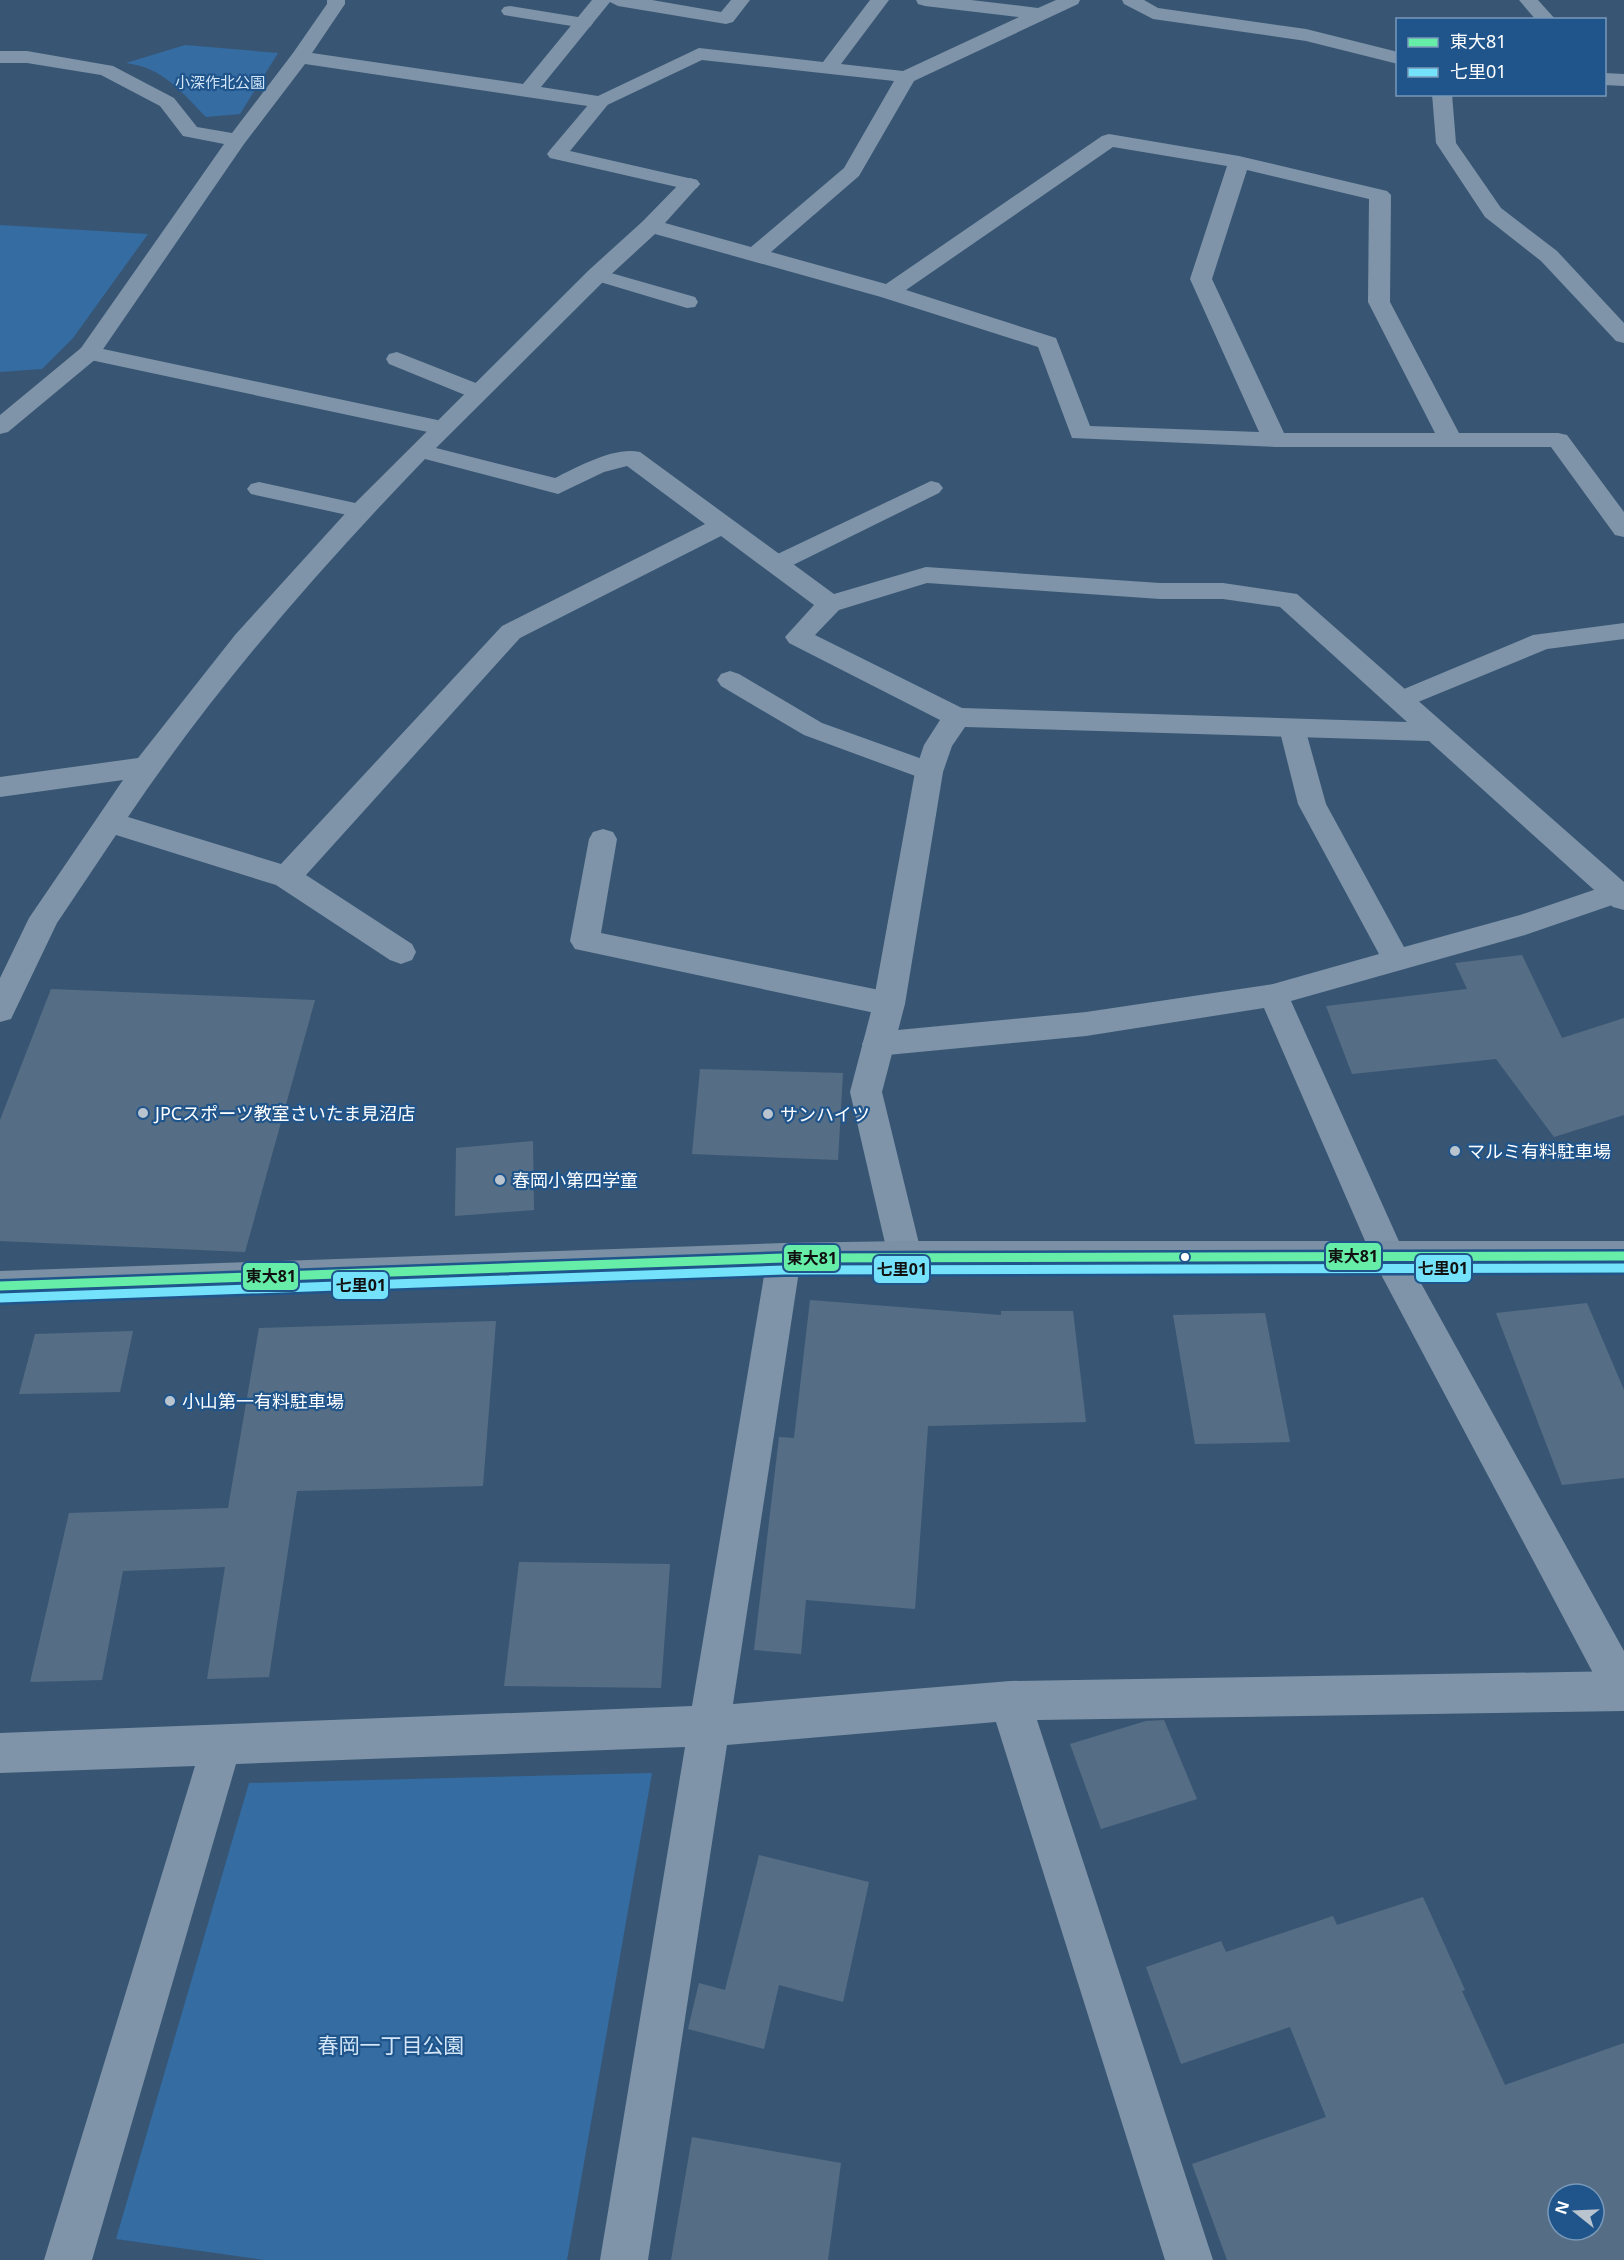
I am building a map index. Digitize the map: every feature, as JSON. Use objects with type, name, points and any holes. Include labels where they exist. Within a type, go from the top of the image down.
[{"type":"main road","points":[[0,1286],[784,1258],[1624,1256]]},
{"type":"street","points":[[0,427],[88,353],[237,140],[300,57],[336,4],[336,0]]},
{"type":"street","points":[[528,91],[602,0]]},
{"type":"street","points":[[618,0],[726,18],[741,0]]},
{"type":"street","points":[[827,70],[879,0]]},
{"type":"street","points":[[925,0],[1040,14]]},
{"type":"street","points":[[300,57],[601,102],[699,54],[906,77],[1071,0]]},
{"type":"street","points":[[1131,0],[1153,13],[1306,34],[1396,57]]},
{"type":"street","points":[[1528,0],[1545,18]]},
{"type":"street","points":[[0,57],[27,57],[106,70],[167,102],[190,132],[237,140]]},
{"type":"street","points":[[755,255],[852,172],[906,77]]},
{"type":"street","points":[[1606,79],[1624,80]]},
{"type":"street","points":[[1442,96],[1446,143],[1493,212],[1549,256],[1624,336]]},
{"type":"street","points":[[889,292],[1109,140],[1239,162],[1380,195],[1378,302],[1451,440]]},
{"type":"street","points":[[1239,162],[1201,279],[1275,440]]},
{"type":"street","points":[[0,1010],[44,918],[147,767],[244,641],[361,511],[442,428],[597,275],[651,226],[690,184]]},
{"type":"street","points":[[651,226],[889,292],[1048,343],[1082,433],[1275,440],[1558,440],[1624,529]]},
{"type":"street","points":[[421,451],[558,486],[595,467],[631,457],[830,604]]},
{"type":"street","points":[[287,877],[511,632],[723,525]]},
{"type":"street","points":[[1436,732],[957,717],[798,637],[830,604],[926,575],[1160,591],[1223,591],[1288,600],[1621,896]]},
{"type":"street","points":[[905,1256],[866,1092],[889,1004],[929,772],[938,745],[957,717]]},
{"type":"street","points":[[0,787],[147,767]]},
{"type":"street","points":[[110,822],[287,877],[401,952]]},
{"type":"street","points":[[0,1754],[710,1726],[1010,1701],[1624,1691],[1389,1257]]},
{"type":"street","points":[[624,2260],[784,1258]]},
{"type":"street","points":[[1010,1701],[1189,2260]]},
{"type":"street","points":[[68,2260],[222,1744]]},
{"type":"lane","points":[[510,11],[584,23]]},
{"type":"lane","points":[[601,102],[557,154],[690,184]]},
{"type":"lane","points":[[597,275],[687,302]]},
{"type":"lane","points":[[88,353],[442,428]]},
{"type":"lane","points":[[397,359],[478,392]]},
{"type":"lane","points":[[776,564],[931,488]]},
{"type":"lane","points":[[259,489],[361,511]]},
{"type":"lane","points":[[1401,700],[1542,641],[1624,631]]},
{"type":"lane","points":[[730,680],[813,729],[929,772]]},
{"type":"lane","points":[[1292,728],[1312,804],[1397,960]]},
{"type":"lane","points":[[603,839],[585,940],[889,1004]]},
{"type":"lane","points":[[878,1044],[1086,1024],[1273,995],[1621,896]]},
{"type":"lane","points":[[1273,995],[1389,1257]]},
{"type":"green space","name":"小深作北公園","points":[[185,45],[278,53],[240,114],[206,117],[161,75],[126,63]]},
{"type":"green space","points":[[0,225],[148,234],[73,338],[42,369],[0,372]]},
{"type":"green space","name":"春岡一丁目公園","points":[[652,1773],[567,2260],[264,2260],[116,2239],[249,1783]]},
{"type":"building","points":[[1522,955],[1562,1038],[1624,1018],[1624,1115],[1554,1137],[1496,1059],[1352,1074],[1326,1006],[1467,989],[1455,963]]},
{"type":"building","points":[[51,989],[315,1000],[245,1252],[0,1241],[0,1120]]},
{"type":"building","name":"サンハイツ","points":[[700,1069],[843,1073],[838,1160],[692,1154]]},
{"type":"building","points":[[533,1141],[534,1210],[455,1216],[456,1148]]},
{"type":"building","points":[[810,1300],[1001,1315],[1001,1311],[1073,1311],[1086,1422],[928,1426],[915,1609],[806,1600],[801,1654],[754,1650],[779,1437],[794,1438]]},
{"type":"building","points":[[1587,1303],[1624,1390],[1624,1478],[1562,1485],[1496,1313]]},
{"type":"building","points":[[1265,1313],[1290,1442],[1195,1444],[1173,1315]]},
{"type":"building","points":[[496,1321],[483,1486],[297,1491],[269,1677],[207,1679],[225,1567],[123,1571],[102,1680],[30,1682],[69,1513],[228,1508],[259,1328]]},
{"type":"building","points":[[133,1331],[120,1392],[19,1394],[35,1334]]},
{"type":"building","points":[[519,1562],[670,1564],[661,1688],[504,1686]]},
{"type":"building","points":[[1164,1720],[1197,1799],[1101,1829],[1070,1744],[1146,1721]]},
{"type":"building","points":[[759,1855],[869,1882],[843,2002],[779,1985],[764,2049],[688,2029],[699,1983],[725,1990]]},
{"type":"building","points":[[1423,1897],[1465,1990],[1462,1991],[1505,2085],[1624,2043],[1624,2260],[1227,2260],[1192,2164],[1326,2117],[1290,2027],[1181,2064],[1146,1967],[1221,1941],[1226,1952],[1333,1916],[1337,1925]]},
{"type":"building","points":[[692,2137],[841,2163],[828,2260],[671,2260]]},
{"type":"transit line","name":"東大81","points":[[0,1286],[784,1258],[1624,1256]]},
{"type":"transit line","name":"七里01","points":[[0,1298],[784,1270],[1624,1268]]},
{"type":"place","name":"JPCスポーツ教室さいたま見沼店","points":[[143,1113]]},
{"type":"place","name":"サンハイツ","points":[[768,1114]]},
{"type":"place","name":"マルミ有料駐車場","points":[[1455,1151]]},
{"type":"place","name":"春岡小第四学童","points":[[500,1180]]},
{"type":"place","name":"小山第一有料駐車場","points":[[170,1401]]}]
